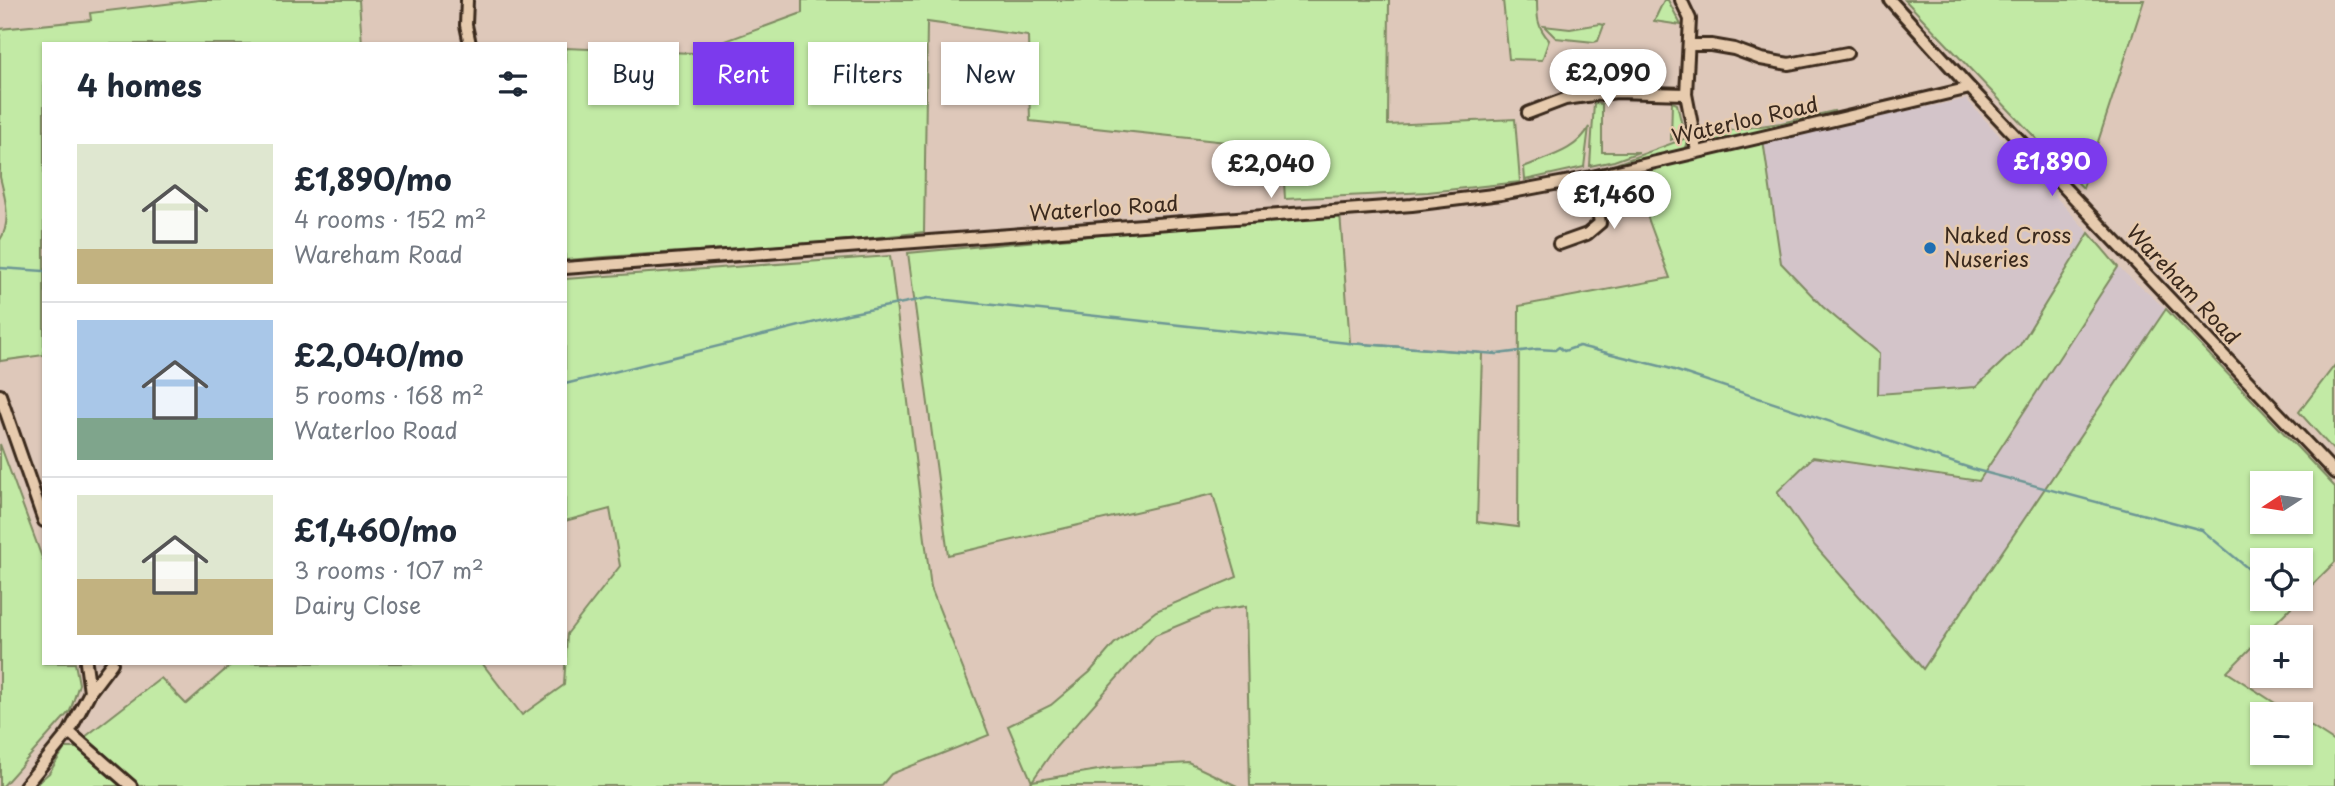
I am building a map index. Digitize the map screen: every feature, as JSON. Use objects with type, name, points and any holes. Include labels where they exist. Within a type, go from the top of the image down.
[{"type":"street","points":[[467,0],[466,25],[470,42]]},
{"type":"street","points":[[1681,0],[1689,19],[1686,94],[1697,151]]},
{"type":"street","name":"Wareham Road","points":[[1890,0],[2335,473]]},
{"type":"street","points":[[1689,45],[1734,49],[1789,64],[1847,53]]},
{"type":"street","name":"Waterloo Road","points":[[567,268],[1412,205],[1500,194],[1592,177],[1970,88]]},
{"type":"street","points":[[1528,113],[1565,99],[1616,92],[1686,94]]},
{"type":"street","points":[[1559,244],[1587,234],[1601,223],[1592,177]]},
{"type":"street","points":[[0,395],[42,515]]},
{"type":"street","points":[[88,665],[90,692]]},
{"type":"street","points":[[25,786],[69,732],[90,692],[110,665]]},
{"type":"street","points":[[69,732],[131,786]]},
{"type":"shaded area","name":"Naked Cross Nuseries","points":[[1966,99],[2089,233],[2020,345],[1976,387],[1877,394],[1823,307],[1781,263],[1763,140]]},
{"type":"shaded area","points":[[2118,267],[2166,309],[1923,670],[1815,546],[1777,492],[1812,457],[1979,481]]},
{"type":"green space","points":[[199,0],[359,0],[362,42],[42,42],[42,355],[0,361],[0,240],[7,217],[0,177],[0,29],[91,20],[90,13]]},
{"type":"green space","points":[[802,0],[1389,0],[1388,125],[1515,119],[1520,182],[1428,192],[1285,199],[1282,148],[1030,121],[1030,105],[1039,105],[1039,42],[1028,42],[1028,36],[927,22],[927,42],[808,42],[808,105],[926,105],[924,232],[790,245],[567,260],[567,48],[588,49],[588,105],[679,105],[679,52],[693,53],[693,105],[794,105],[794,42],[723,42],[802,13]]},
{"type":"green space","points":[[1503,0],[1537,0],[1538,22],[1549,40],[1542,60],[1509,59]]},
{"type":"green space","points":[[1664,0],[1668,0],[1681,25],[1654,21]]},
{"type":"green space","points":[[1905,0],[2144,0],[2083,188]]},
{"type":"green space","points":[[1604,25],[1598,41],[1594,42],[1556,38],[1544,26],[1570,29]]},
{"type":"green space","points":[[1672,102],[1677,104],[1684,134],[1671,140]]},
{"type":"green space","points":[[1594,103],[1602,104],[1602,152],[1639,152],[1590,166]]},
{"type":"green space","points":[[1834,111],[1835,114],[1712,144],[1706,143],[1699,135],[1781,123]]},
{"type":"green space","points":[[1589,127],[1584,167],[1525,180],[1524,167],[1569,148]]},
{"type":"green space","points":[[1689,137],[1686,148],[1680,151],[1589,174],[1590,171]]},
{"type":"green space","points":[[1763,140],[1781,263],[1823,307],[1879,354],[1878,394],[1976,387],[2020,345],[2089,233],[2118,267],[1979,481],[1813,457],[1777,492],[1815,546],[1923,669],[2166,309],[2335,487],[2335,562],[2313,584],[2313,548],[2250,548],[2250,611],[2287,611],[2273,625],[2250,625],[2250,649],[2227,672],[2273,702],[2250,702],[2250,765],[2313,765],[2313,728],[2335,742],[2335,786],[1250,786],[1246,606],[1213,611],[1155,635],[1055,748],[1032,781],[1110,768],[1189,763],[1237,786],[1028,786],[1032,782],[1008,726],[1051,705],[1090,672],[1114,644],[1156,611],[1237,577],[1213,494],[948,555],[908,253],[1340,213],[1350,343],[1482,353],[1477,522],[1518,527],[1519,306],[1670,278],[1631,172]]},
{"type":"green space","points":[[890,256],[931,588],[989,735],[891,774],[881,786],[140,786],[85,737],[161,678],[186,704],[231,665],[484,665],[522,715],[564,685],[567,634],[620,566],[610,509],[567,520],[567,279]]},
{"type":"green space","points":[[2335,365],[2335,452],[2299,412]]},
{"type":"green space","points":[[0,444],[42,558],[42,665],[75,665],[79,684],[70,711],[3,786],[0,786]]},
{"type":"green space","points":[[65,748],[78,748],[120,786],[34,786],[49,773]]},
{"type":"waterway","points":[[0,268],[42,271]]},
{"type":"waterway","points":[[567,384],[848,314],[928,298],[1348,343],[1497,354],[1537,349],[1555,350],[1559,347],[1564,351],[1579,346],[1668,368],[1976,470],[2202,530],[2250,570]]},
{"type":"place","name":"Naked Cross Nuseries","points":[[1930,248]]}]
